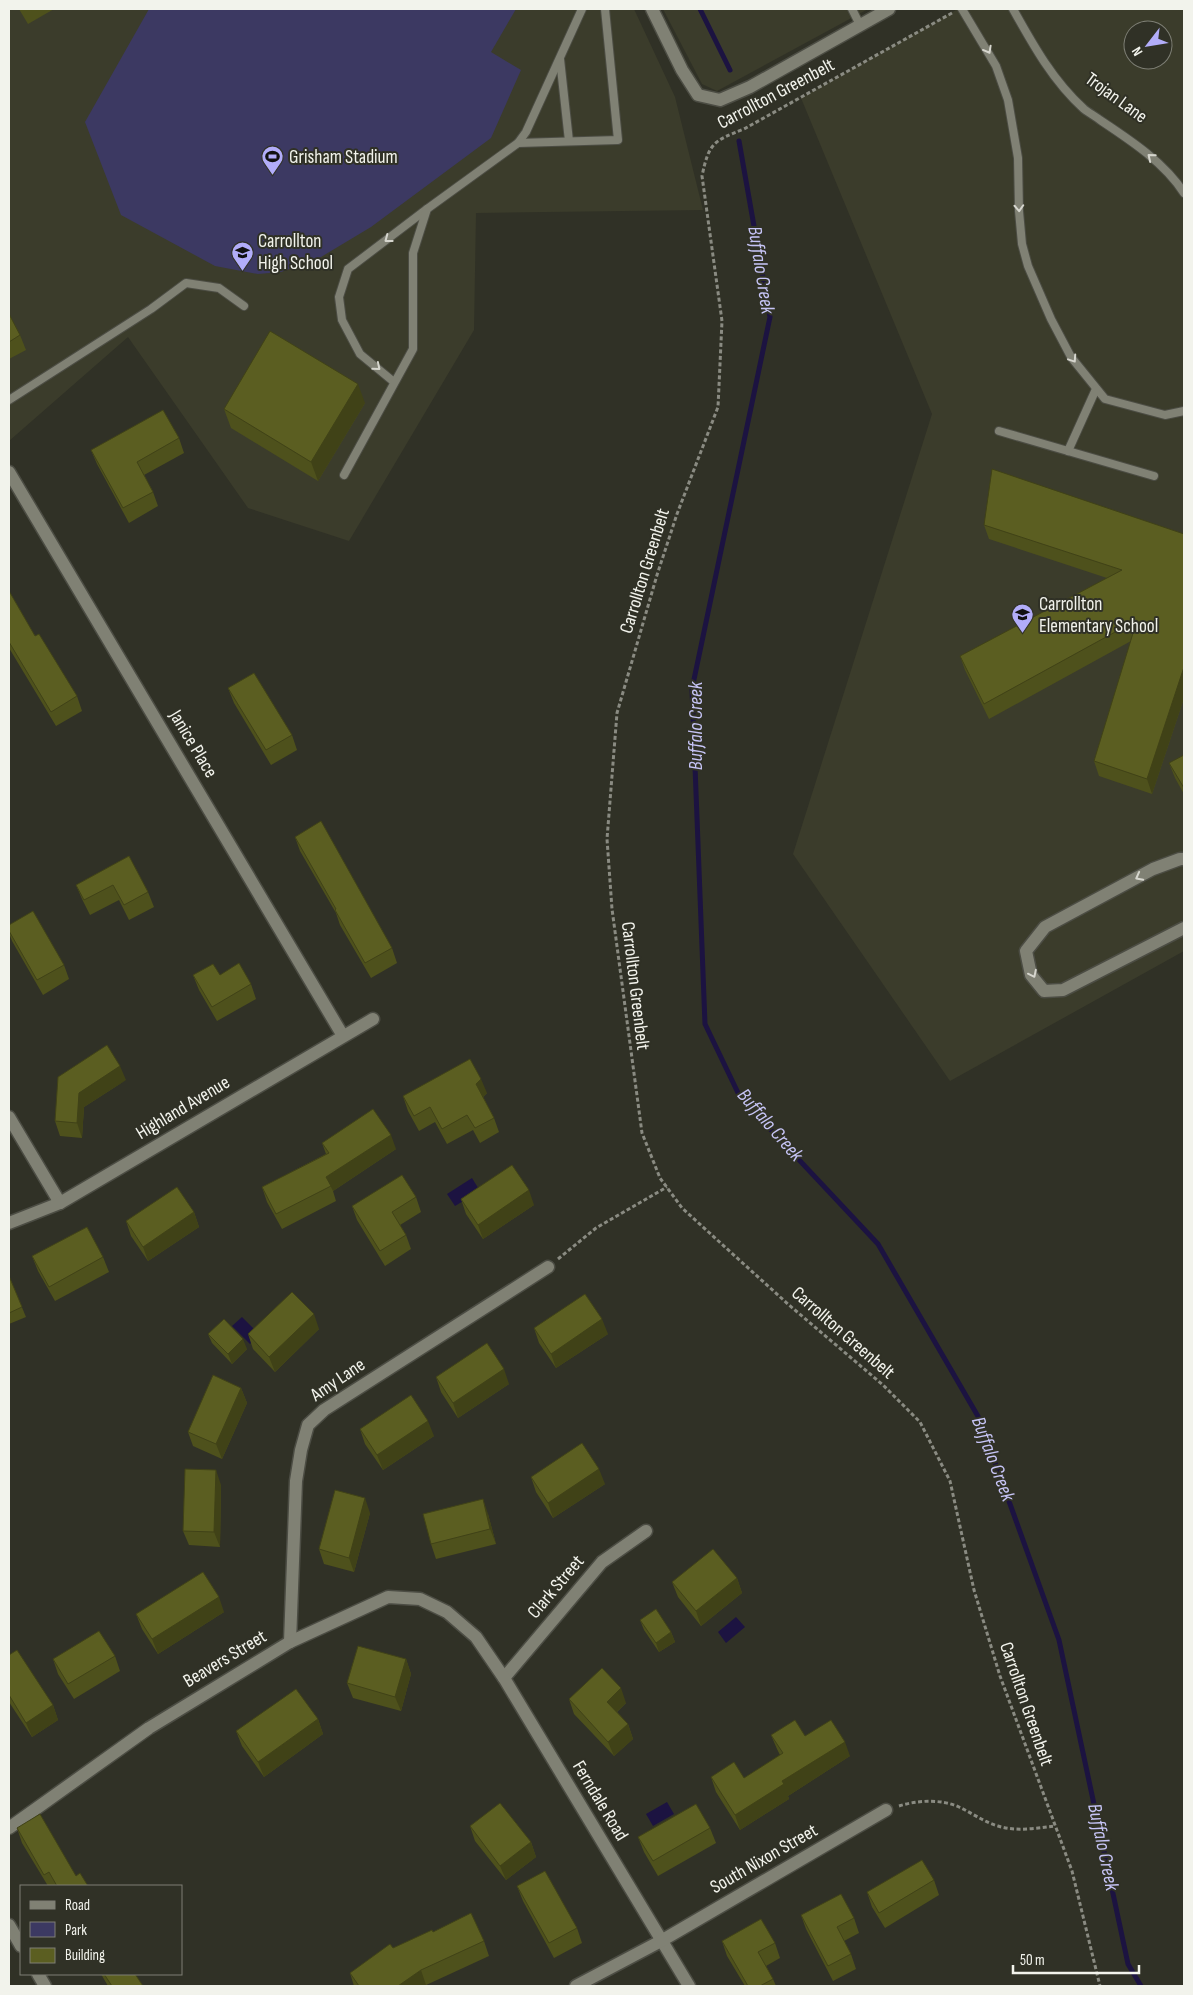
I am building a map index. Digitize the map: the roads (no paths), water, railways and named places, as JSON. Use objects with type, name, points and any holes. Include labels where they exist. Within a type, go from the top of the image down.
[{"type":"street","points":[[652,9],[682,70],[698,95],[720,100],[750,87],[889,9]]},
{"type":"street","name":"Janice Place","points":[[9,472],[343,1036]]},
{"type":"street","points":[[1184,859],[1153,869],[1045,927],[1026,951],[1031,975],[1044,991],[1064,990],[1184,928]]},
{"type":"street","name":"Highland Avenue","points":[[9,1223],[60,1203],[373,1019]]},
{"type":"street","points":[[9,1117],[60,1203]]},
{"type":"street","name":"Amy Lane","points":[[290,1642],[296,1481],[301,1450],[308,1425],[324,1410],[548,1267]]},
{"type":"street","name":"Clark Street","points":[[504,1678],[602,1562],[646,1531]]},
{"type":"street","name":"Beavers Street","points":[[9,1828],[149,1728],[290,1642],[388,1597],[420,1599],[447,1612],[476,1637]]},
{"type":"street","name":"Ferndale Road","points":[[476,1637],[504,1678],[689,1986]]},
{"type":"street","name":"South Nixon Street","points":[[576,1986],[661,1941],[886,1810]]},
{"type":"street","points":[[9,1925],[20,1944]]},
{"type":"street","points":[[39,1975],[45,1986]]},
{"type":"lane","points":[[394,382],[360,354],[342,320],[339,297],[348,269],[518,143],[526,132],[582,9]]},
{"type":"lane","points":[[518,143],[618,140],[605,9]]},
{"type":"lane","points":[[852,9],[860,25]]},
{"type":"lane","points":[[961,9],[996,66],[1008,100],[1018,158],[1022,244],[1033,282],[1071,357],[1105,399],[1165,416],[1184,411]]},
{"type":"lane","points":[[1013,9],[1052,75],[1069,94],[1086,111],[1158,163],[1184,193]]},
{"type":"lane","points":[[559,57],[569,141]]},
{"type":"lane","points":[[344,475],[413,349],[413,253],[427,209]]},
{"type":"lane","points":[[9,400],[151,309],[186,283],[219,288],[244,306]]},
{"type":"lane","points":[[1068,451],[1096,389]]},
{"type":"lane","points":[[999,430],[1154,476]]},
{"type":"waterway","name":"Buffalo Creek","points":[[700,9],[730,70]]},
{"type":"waterway","name":"Buffalo Creek","points":[[739,141],[770,317],[692,689],[705,1024],[740,1097],[878,1244],[979,1418],[1059,1640],[1128,1964],[1141,1986]]},
{"type":"place","name":"Grisham Stadium","points":[[273,176]]},
{"type":"place","name":"Carrollton High School","points":[[242,271]]},
{"type":"place","name":"Carrollton Elementary School","points":[[1023,634]]}]
